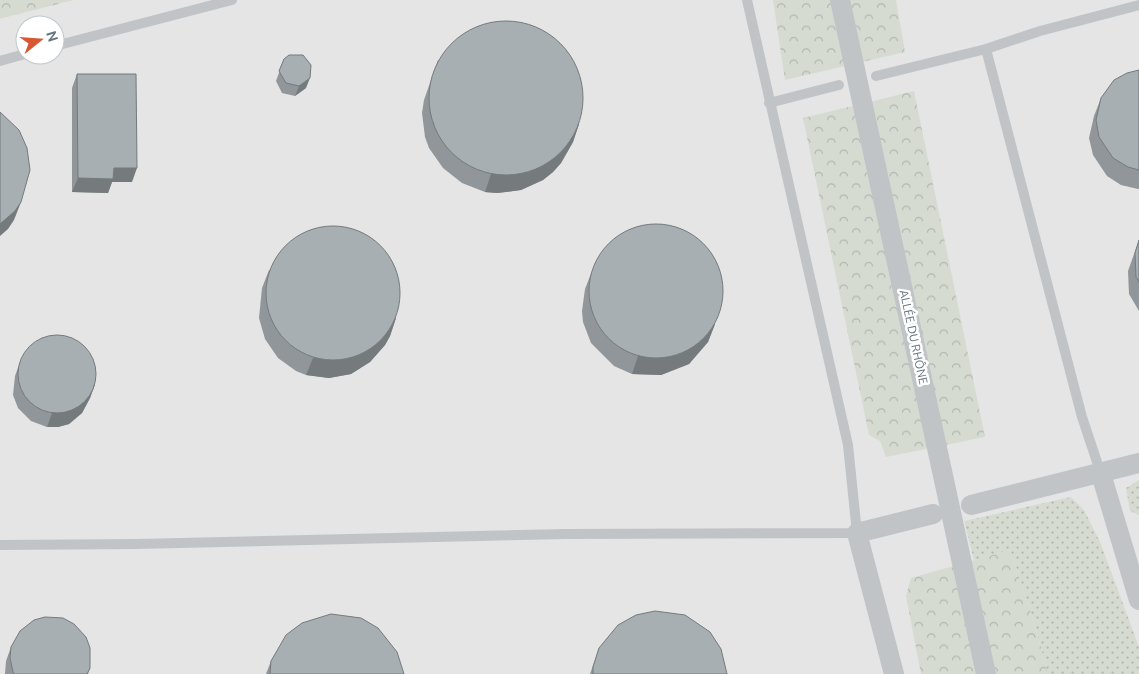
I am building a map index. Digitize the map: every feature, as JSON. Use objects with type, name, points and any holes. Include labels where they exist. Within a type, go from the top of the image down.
[{"type":"street","name":"ALLÉE DU RHÔNE","points":[[840,0],[986,674]]},
{"type":"street","points":[[971,505],[1139,463]]},
{"type":"street","points":[[1101,474],[1139,600]]},
{"type":"street","points":[[894,674],[856,532],[933,514]]},
{"type":"lane","points":[[65,43],[232,0]]},
{"type":"lane","points":[[0,545],[137,544],[556,534],[856,532],[848,445],[747,0]]},
{"type":"lane","points":[[876,76],[986,49],[1139,5]]},
{"type":"lane","points":[[986,49],[1082,417],[1101,474]]},
{"type":"lane","points":[[0,61],[15,57]]},
{"type":"lane","points":[[769,103],[839,86]]},
{"type":"shaded area","points":[[74,0],[1139,0],[1139,674],[0,674],[0,19],[15,15],[15,65],[65,65],[65,15],[16,15]]},
{"type":"green space","points":[[0,0],[74,0],[15,15],[0,19]]},
{"type":"green space","points":[[773,0],[896,0],[905,52],[785,80]]},
{"type":"green space","points":[[914,91],[985,437],[886,457],[880,441],[869,435],[803,118]]},
{"type":"green space","points":[[1139,480],[1139,515],[1130,511],[1126,488]]},
{"type":"green space","points":[[1071,497],[1084,510],[1100,542],[1139,647],[1139,674],[1048,674],[1034,622],[1010,550],[974,560],[964,521]]},
{"type":"green space","points":[[1010,550],[1034,622],[1048,674],[921,674],[906,596],[911,578]]},
{"type":"building","points":[[506,21],[535,27],[549,34],[560,44],[570,55],[577,69],[583,98],[577,127],[570,141],[560,152],[549,162],[535,169],[506,175],[477,169],[463,162],[452,152],[442,141],[435,127],[429,98],[435,69],[442,55],[452,44],[463,34],[477,27]]},
{"type":"building","points":[[289,55],[303,55],[311,65],[310,78],[299,86],[286,83],[279,71],[284,59]]},
{"type":"building","points":[[1139,70],[1139,170],[1128,167],[1113,158],[1099,137],[1096,120],[1101,98],[1114,80],[1127,73]]},
{"type":"building","points":[[77,74],[136,74],[137,168],[114,168],[113,179],[78,178]]},
{"type":"building","points":[[0,112],[19,130],[27,148],[30,170],[21,202],[15,211],[0,224]]},
{"type":"building","points":[[656,224],[681,229],[703,244],[718,266],[723,291],[718,316],[703,338],[681,353],[656,358],[631,353],[609,338],[594,316],[589,291],[594,266],[609,244],[631,229]]},
{"type":"building","points":[[333,226],[359,231],[381,245],[395,267],[400,293],[395,319],[381,341],[359,355],[333,360],[307,355],[285,341],[271,319],[266,293],[271,267],[285,245],[307,231]]},
{"type":"building","points":[[1139,240],[1139,282],[1136,277],[1135,253]]},
{"type":"building","points":[[57,335],[72,338],[84,347],[93,359],[96,374],[93,389],[84,401],[72,410],[57,413],[42,410],[30,401],[21,389],[18,374],[21,359],[30,347],[42,338]]},
{"type":"building","points":[[655,611],[685,615],[710,632],[721,649],[727,674],[593,674],[593,667],[599,648],[618,625],[636,615]]},
{"type":"building","points":[[331,614],[361,618],[378,628],[397,652],[404,674],[270,674],[271,661],[286,635],[302,623]]},
{"type":"building","points":[[45,617],[63,618],[74,624],[86,637],[90,648],[90,668],[87,674],[14,674],[10,658],[11,647],[20,631],[34,620]]}]
